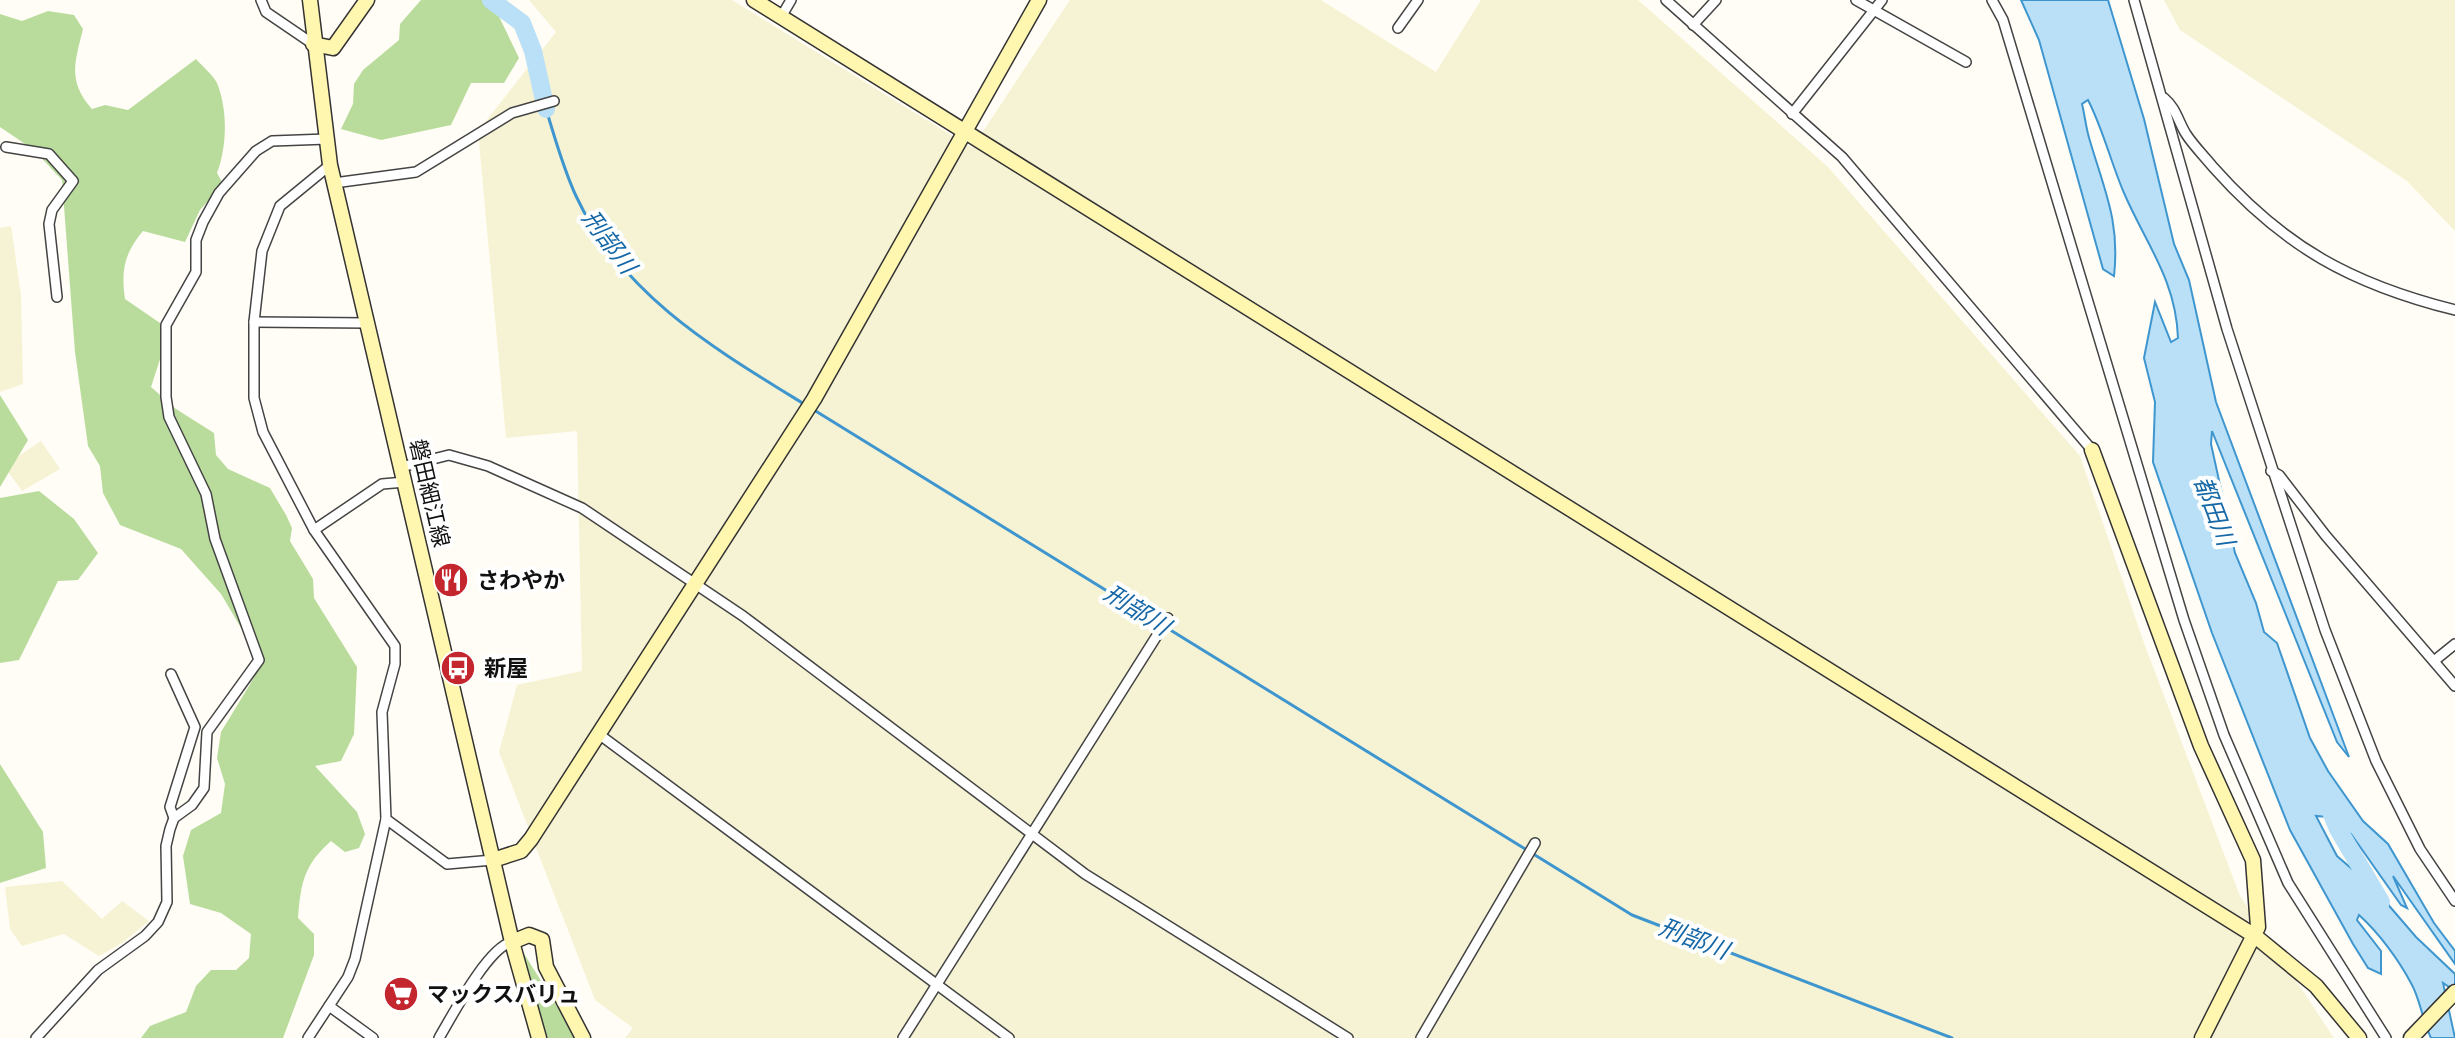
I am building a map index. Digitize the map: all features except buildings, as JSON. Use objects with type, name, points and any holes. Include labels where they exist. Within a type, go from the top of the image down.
[{"type":"street","points":[[261,0],[266,12],[313,44],[333,48],[367,0]]},
{"type":"street","name":"磐田細江線","points":[[310,0],[330,165],[512,942],[539,1038]]},
{"type":"street","points":[[754,0],[2255,936],[2316,986],[2359,1038]]},
{"type":"street","points":[[781,17],[791,0]]},
{"type":"street","points":[[386,819],[447,864],[469,865],[493,860],[521,851],[531,839],[814,399],[1039,0]]},
{"type":"street","points":[[1398,28],[1418,0]]},
{"type":"street","points":[[1666,0],[1842,157],[2092,450],[2201,746],[2253,860],[2258,927],[2202,1038]]},
{"type":"street","points":[[1693,25],[1716,0]]},
{"type":"street","points":[[1856,0],[1966,62]]},
{"type":"street","points":[[1792,114],[1882,0]]},
{"type":"street","points":[[1992,0],[2003,20],[2184,620],[2224,735],[2288,883],[2386,1038]]},
{"type":"street","points":[[2134,0],[2164,98],[2210,272],[2271,471],[2335,659],[2376,761],[2420,849],[2455,901]]},
{"type":"street","points":[[2164,98],[2173,106],[2187,135],[2214,167],[2281,235],[2320,261],[2408,298],[2455,310]]},
{"type":"street","points":[[334,183],[416,172],[512,113],[554,101]]},
{"type":"street","points":[[174,818],[192,805],[204,788],[207,732],[259,660],[233,580],[215,539],[206,494],[169,417],[166,325],[196,272],[196,240],[203,222],[228,183],[256,151],[272,141],[327,139]]},
{"type":"street","points":[[6,147],[49,154],[73,181],[52,210],[49,224],[57,297]]},
{"type":"street","points":[[308,1038],[355,959],[386,819],[382,712],[395,664],[395,646],[314,530],[263,432],[254,398],[254,322],[262,251],[280,206],[330,165]]},
{"type":"street","points":[[254,322],[367,323]]},
{"type":"street","points":[[314,530],[382,484],[449,455],[488,466],[582,508],[743,616],[1085,874],[1348,1038]]},
{"type":"street","points":[[2271,471],[2279,475],[2326,536],[2455,686]]},
{"type":"street","points":[[903,1038],[1168,618]]},
{"type":"street","points":[[2434,661],[2455,644]]},
{"type":"street","points":[[36,1038],[98,970],[145,936],[158,922],[167,902],[166,846],[174,818],[170,807],[195,727],[171,674]]},
{"type":"street","points":[[600,735],[1009,1038]]},
{"type":"street","points":[[1421,1038],[1535,843]]},
{"type":"street","points":[[439,1038],[504,943],[529,935],[542,940],[546,967],[583,1038]]},
{"type":"street","points":[[2411,1038],[2455,992]]},
{"type":"street","points":[[329,1006],[373,1038]]},
{"type":"shaded area","points":[[529,0],[732,0],[972,148],[1070,0],[1321,0],[1436,72],[1481,0],[1638,0],[1828,167],[2080,456],[2144,643],[2240,896],[2334,1038],[625,1038],[633,1028],[595,1000],[499,752],[517,685],[582,671],[577,431],[506,438],[478,131],[556,32]]},
{"type":"shaded area","points":[[2164,0],[2455,0],[2455,231],[2407,181],[2180,30]]},
{"type":"shaded area","points":[[11,226],[21,295],[23,384],[0,392],[0,228]]},
{"type":"shaded area","points":[[41,441],[60,469],[22,491],[4,466]]},
{"type":"shaded area","points":[[62,881],[102,919],[122,901],[149,921],[122,943],[99,956],[64,934],[22,946],[10,929],[5,887]]},
{"type":"green space","points":[[421,0],[491,0],[519,58],[504,83],[471,83],[451,125],[381,140],[341,129],[353,104],[354,84],[363,70],[399,40],[400,24]]},
{"type":"green space","points":[[48,11],[74,15],[83,29],[76,61],[76,80],[92,109],[105,105],[128,110],[196,59],[217,83],[224,116],[224,140],[217,173],[223,184],[200,210],[185,242],[143,231],[125,263],[125,299],[160,323],[161,356],[151,387],[176,409],[214,433],[216,455],[228,469],[270,488],[292,528],[290,541],[313,579],[314,598],[357,667],[354,734],[341,761],[315,766],[357,812],[365,834],[359,848],[345,852],[331,841],[309,866],[298,918],[314,934],[314,955],[283,1038],[141,1038],[150,1026],[186,1012],[196,986],[211,970],[236,970],[249,958],[251,934],[221,913],[190,904],[183,856],[191,830],[221,813],[225,784],[217,758],[221,732],[255,676],[257,655],[221,594],[181,549],[120,525],[103,493],[100,466],[88,446],[75,352],[62,180],[34,150],[0,127],[0,14],[22,21]]},
{"type":"green space","points":[[0,395],[28,440],[0,487]]},
{"type":"green space","points":[[39,491],[74,519],[98,553],[78,580],[58,581],[19,660],[0,663],[0,498]]},
{"type":"green space","points":[[0,764],[43,832],[46,868],[0,883]]},
{"type":"green space","points":[[521,949],[577,1038],[544,1038]]},
{"type":"water","points":[[2021,0],[2108,0],[2144,119],[2174,244],[2189,280],[2216,402],[2349,757],[2337,742],[2212,431],[2211,444],[2235,553],[2256,603],[2264,632],[2277,643],[2310,738],[2328,771],[2363,821],[2388,844],[2434,923],[2455,951],[2455,964],[2393,876],[2407,908],[2401,905],[2351,834],[2345,831],[2340,818],[2316,816],[2337,856],[2373,887],[2416,937],[2455,974],[2455,991],[2443,983],[2455,1038],[2431,1038],[2407,976],[2381,938],[2359,915],[2357,920],[2381,951],[2381,974],[2368,968],[2290,830],[2212,633],[2153,462],[2155,402],[2144,358],[2155,302],[2171,342],[2178,338],[2172,298],[2124,193],[2088,100],[2082,104],[2110,207],[2115,239],[2114,276],[2103,269],[2039,40]]},
{"type":"waterway","name":"刑部川","points":[[491,0],[522,23],[533,51],[546,109]]},
{"type":"waterway","name":"刑部川","points":[[546,109],[576,196],[595,231],[619,263],[645,291],[705,340],[804,404]]},
{"type":"waterway","name":"刑部川","points":[[814,410],[1632,915],[1952,1038]]},
{"type":"waterway","name":"都田川","points":[[2325,798],[2338,829],[2381,902]]},
{"type":"place","name":"さわやか","points":[[451,580]]},
{"type":"place","name":"新屋","points":[[458,668]]},
{"type":"place","name":"マックスバリュ","points":[[401,994]]}]
